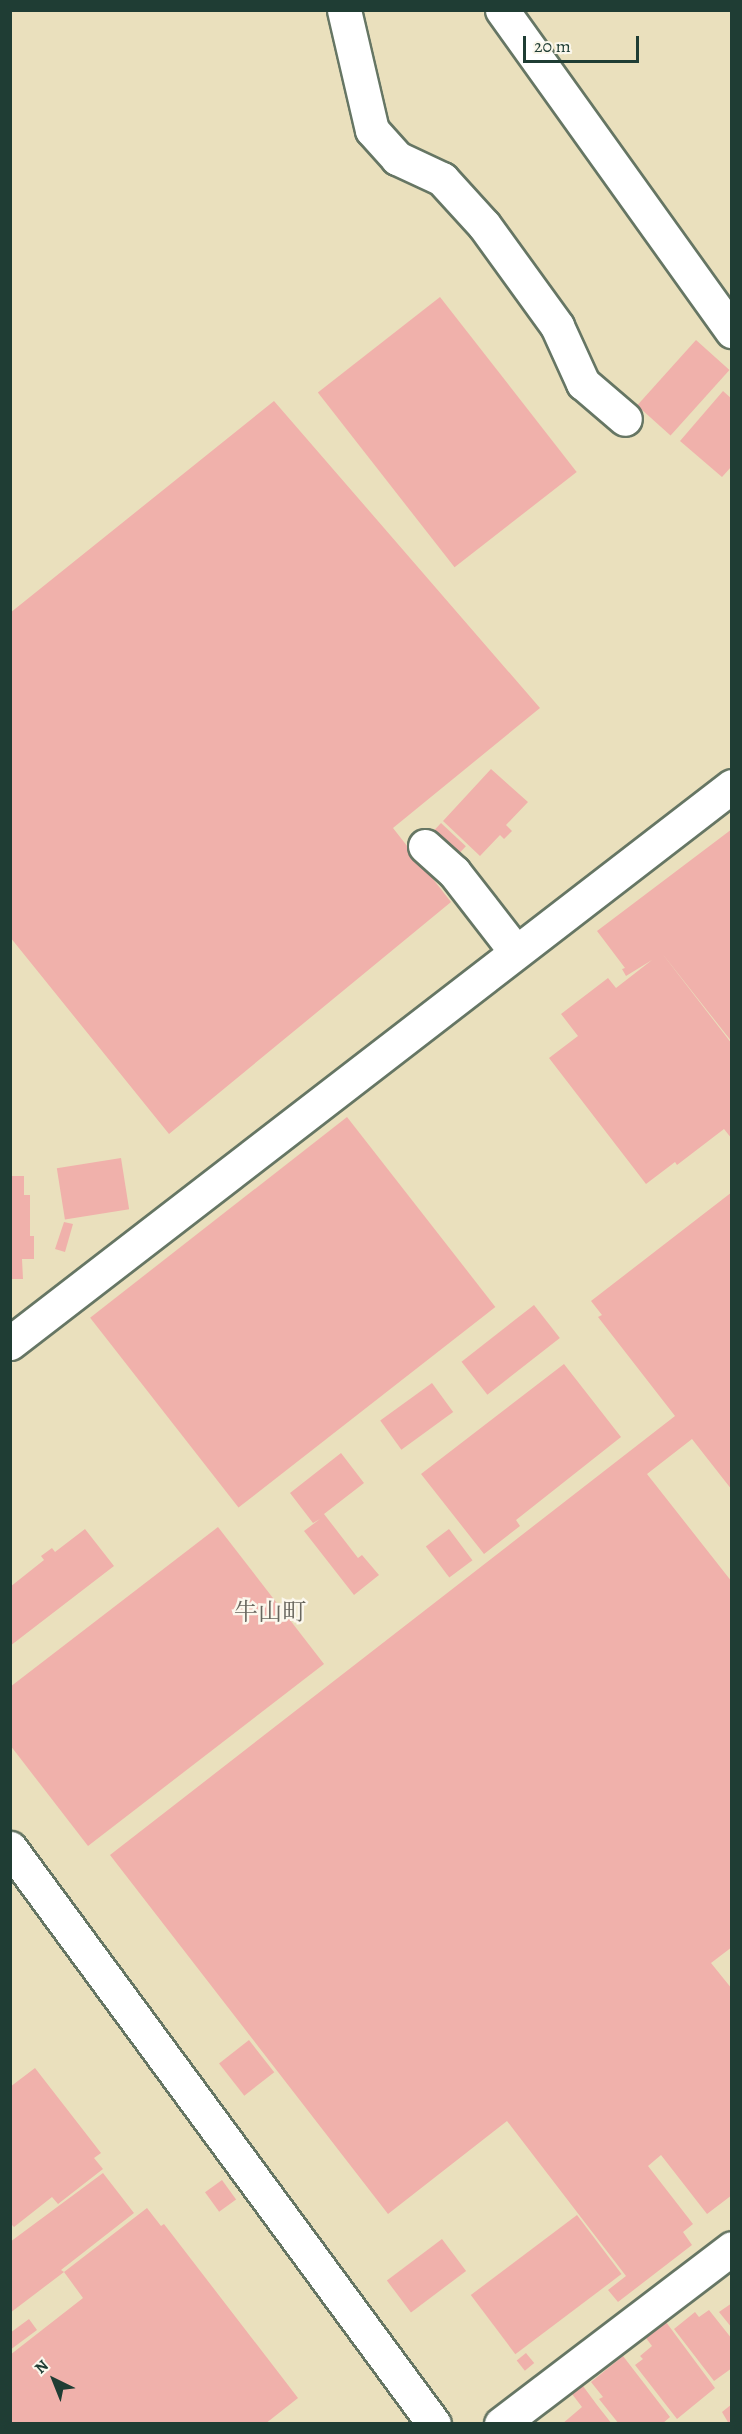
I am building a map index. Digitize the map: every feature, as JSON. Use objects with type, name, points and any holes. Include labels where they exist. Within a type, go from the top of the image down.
[{"type":"street","points":[[344,10],[372,130],[397,159],[442,179],[484,225],[557,326],[583,383],[625,419]]},
{"type":"street","points":[[502,10],[726,312]]},
{"type":"street","points":[[10,1343],[732,786]]},
{"type":"street","points":[[425,846],[454,872],[516,952]]},
{"type":"street","points":[[10,1848],[434,2424]]},
{"type":"street","points":[[501,2424],[732,2248]]},
{"type":"building","points":[[440,297],[577,472],[455,567],[318,392]]},
{"type":"building","points":[[696,340],[729,370],[671,436],[637,405]]},
{"type":"building","points":[[723,391],[732,399],[732,466],[722,477],[680,441]]},
{"type":"building","points":[[274,401],[540,708],[393,828],[451,902],[169,1134],[10,937],[10,613]]},
{"type":"building","points":[[491,769],[528,802],[506,825],[512,831],[504,839],[500,835],[480,856],[443,821]]},
{"type":"building","points":[[441,823],[466,846],[452,861],[427,838]]},
{"type":"building","points":[[732,829],[732,1042],[661,952],[732,1044],[732,1139],[724,1129],[677,1165],[675,1162],[646,1184],[549,1058],[578,1036],[561,1014],[608,978],[616,988],[652,960],[626,976],[622,969],[625,968],[597,931]]},
{"type":"building","points":[[347,1117],[495,1307],[238,1508],[90,1318]]},
{"type":"building","points":[[121,1158],[129,1209],[65,1220],[57,1168]]},
{"type":"building","points":[[10,1176],[24,1176],[24,1195],[30,1195],[30,1236],[34,1236],[34,1259],[22,1259],[23,1279],[10,1279]]},
{"type":"building","points":[[732,1192],[732,1490],[692,1439],[647,1474],[732,1582],[732,1947],[711,1963],[732,1989],[732,2195],[707,2214],[661,2155],[648,2166],[693,2224],[683,2232],[692,2245],[618,2302],[608,2290],[626,2276],[507,2121],[388,2214],[110,1855],[675,1416],[598,1317],[602,1315],[591,1301]]},
{"type":"building","points":[[64,1222],[73,1224],[65,1252],[55,1249]]},
{"type":"building","points":[[534,1305],[560,1338],[487,1395],[462,1362]]},
{"type":"building","points":[[564,1364],[621,1437],[516,1520],[520,1526],[484,1554],[421,1474]]},
{"type":"building","points":[[432,1383],[453,1412],[401,1450],[380,1421]]},
{"type":"building","points":[[341,1453],[364,1483],[324,1514],[358,1558],[362,1555],[379,1575],[354,1595],[304,1531],[320,1519],[313,1523],[290,1493]]},
{"type":"building","points":[[218,1527],[324,1664],[88,1846],[10,1745],[10,1687]]},
{"type":"building","points":[[85,1529],[114,1566],[10,1646],[10,1587],[44,1560],[41,1556],[52,1548],[55,1552]]},
{"type":"building","points":[[449,1529],[472,1560],[449,1578],[426,1546]]},
{"type":"building","points":[[249,2040],[274,2072],[244,2096],[219,2063]]},
{"type":"building","points":[[35,2068],[101,2153],[94,2158],[103,2169],[58,2204],[52,2197],[14,2227],[10,2223],[10,2087]]},
{"type":"building","points":[[103,2173],[134,2213],[61,2270],[64,2272],[10,2313],[10,2242]]},
{"type":"building","points":[[222,2180],[236,2199],[219,2212],[205,2192]]},
{"type":"building","points":[[147,2208],[161,2226],[164,2224],[298,2398],[265,2424],[10,2424],[10,2355],[83,2298],[64,2272]]},
{"type":"building","points":[[577,2215],[622,2274],[515,2354],[471,2295]]},
{"type":"building","points":[[442,2239],[466,2271],[411,2312],[387,2281]]},
{"type":"building","points":[[732,2303],[732,2328],[719,2312]]},
{"type":"building","points":[[709,2310],[732,2339],[732,2368],[714,2381],[674,2329],[695,2312],[699,2317]]},
{"type":"building","points":[[29,2319],[37,2330],[10,2350],[10,2333]]},
{"type":"building","points":[[666,2322],[715,2388],[677,2419],[635,2365],[643,2359],[640,2356],[652,2346],[646,2338]]},
{"type":"building","points":[[526,2353],[534,2363],[525,2371],[517,2361]]},
{"type":"building","points":[[623,2356],[670,2417],[662,2424],[619,2424],[599,2399],[603,2397],[591,2382]]},
{"type":"building","points":[[583,2386],[612,2424],[562,2424],[582,2407],[572,2394]]},
{"type":"building","points":[[732,2404],[732,2424],[729,2424],[722,2412]]},
{"type":"district","name":"牛山町","points":[[270,1613]]}]
